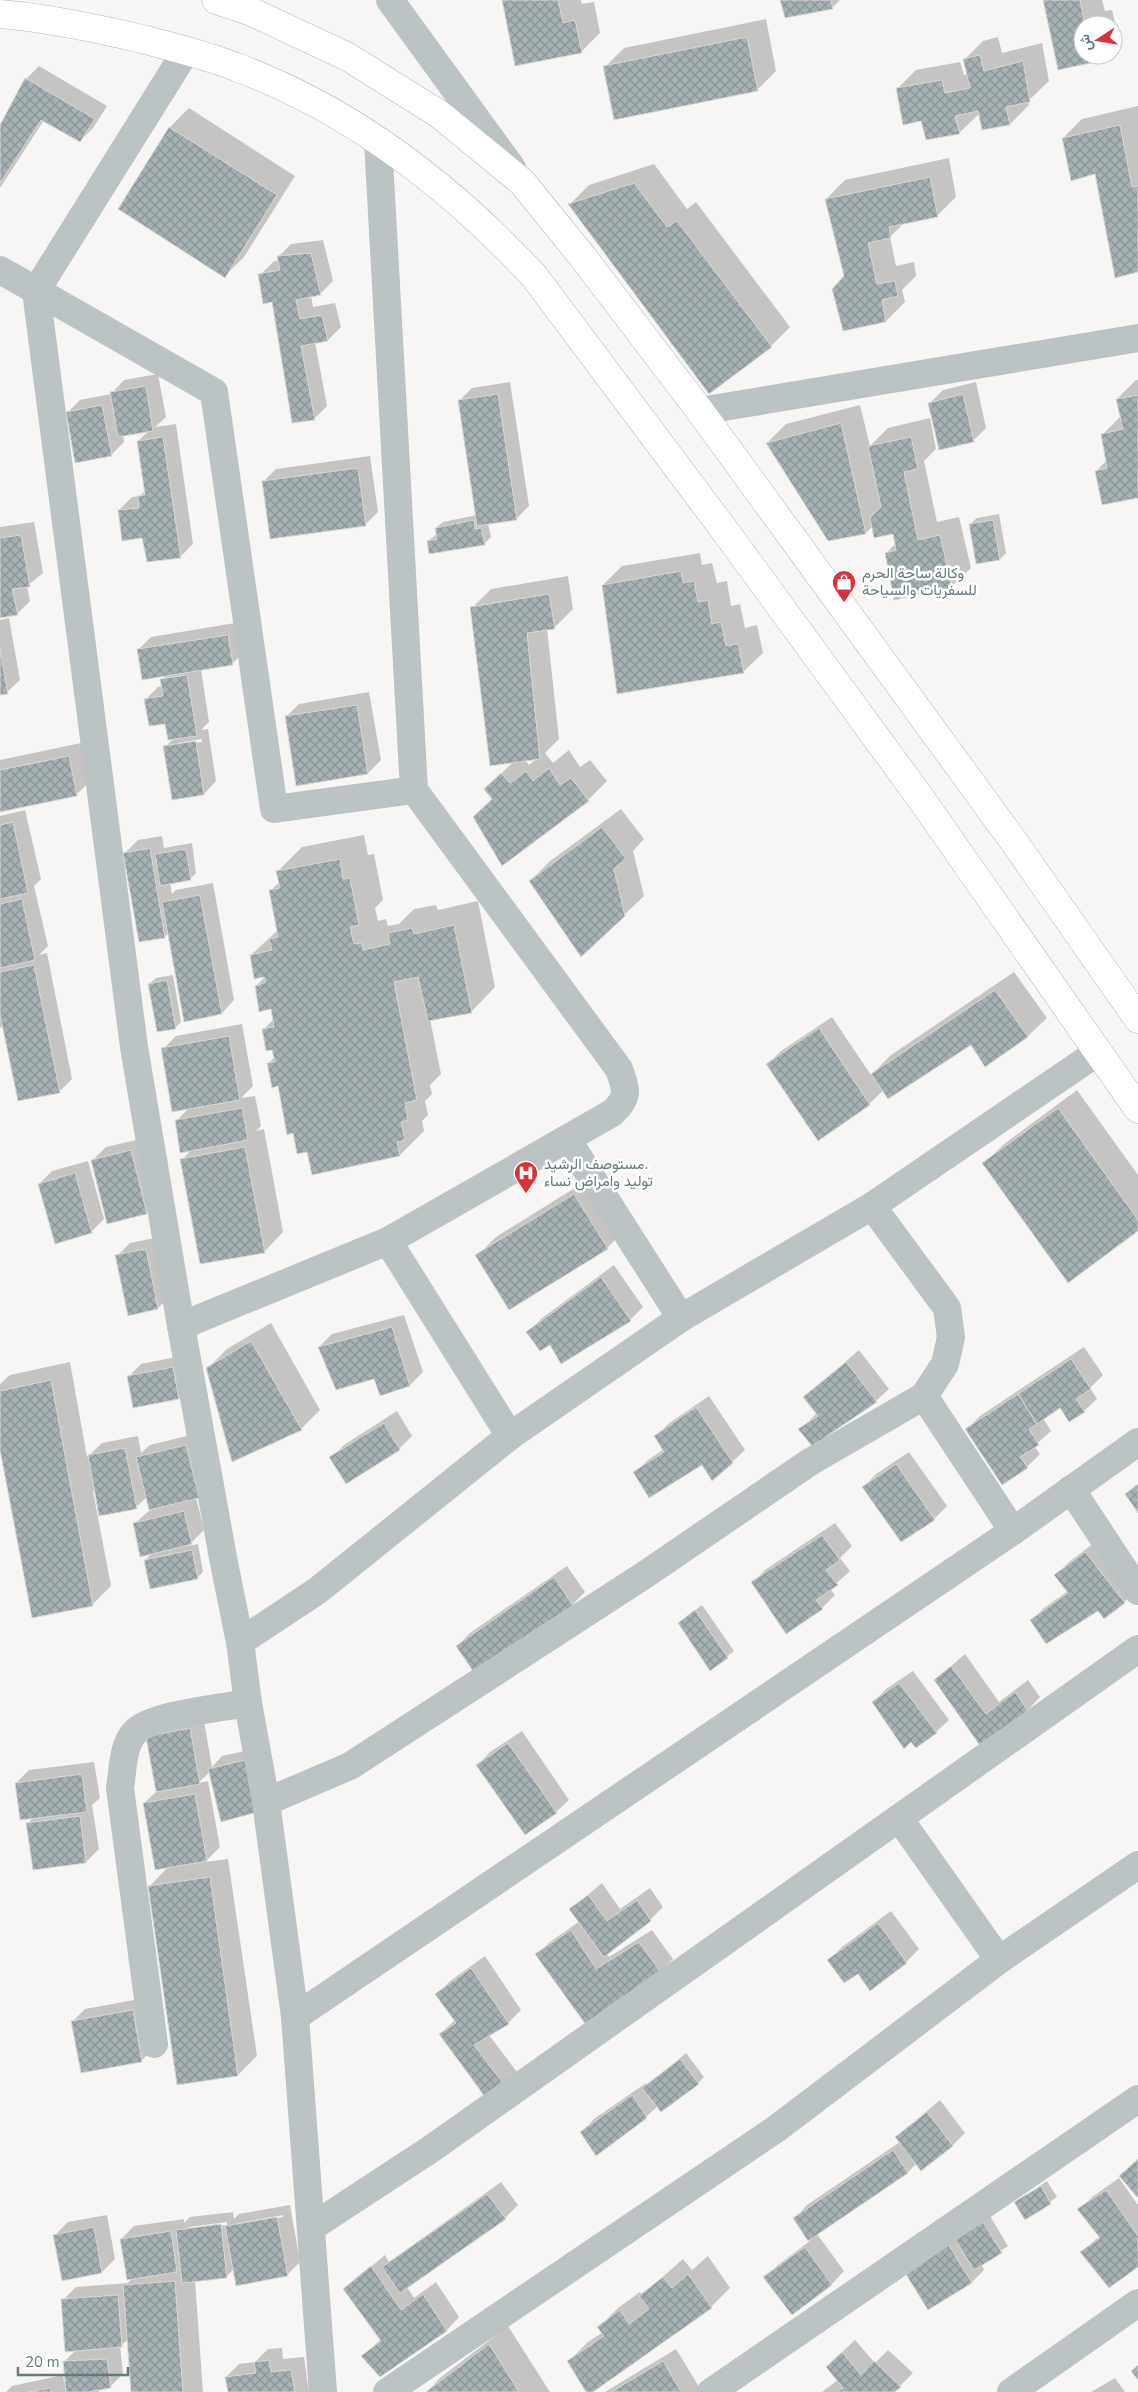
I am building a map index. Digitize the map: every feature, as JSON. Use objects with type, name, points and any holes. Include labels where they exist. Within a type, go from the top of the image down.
[{"type":"main road","points":[[216,0],[252,12],[348,57],[439,114],[522,182],[582,256],[700,411],[1011,838],[1138,1019]]},
{"type":"main road","points":[[0,14],[103,29],[186,51],[236,67],[286,88],[378,140],[461,203],[498,238],[534,276],[728,534],[913,788],[1138,1109]]},
{"type":"street","points":[[390,0],[522,182]]},
{"type":"street","points":[[186,51],[36,291],[134,1047],[180,1326],[240,1642],[248,1703],[266,1802],[295,2017],[323,2392]]},
{"type":"street","points":[[180,1326],[388,1241],[612,1112],[622,1104],[626,1090],[619,1069],[414,790],[378,140]]},
{"type":"street","points":[[0,270],[214,392],[274,809],[414,790]]},
{"type":"street","points":[[700,411],[1138,338]]},
{"type":"street","points":[[240,1642],[317,1591],[510,1436],[681,1318],[872,1206],[1098,1052]]},
{"type":"street","points":[[566,1139],[681,1318]]},
{"type":"street","points":[[266,1802],[350,1766],[637,1580],[810,1462],[924,1396],[946,1364],[951,1337],[946,1308],[872,1206]]},
{"type":"street","points":[[388,1241],[510,1436]]},
{"type":"street","points":[[924,1396],[1012,1531]]},
{"type":"street","points":[[295,2017],[1012,1531],[1138,1442]]},
{"type":"street","points":[[1070,1489],[1138,1592]]},
{"type":"street","points":[[312,2227],[439,2143],[1138,1649]]},
{"type":"street","points":[[154,2044],[120,1788],[126,1750],[136,1732],[162,1719],[248,1703]]},
{"type":"street","points":[[899,1818],[1000,1960]]},
{"type":"street","points":[[387,2392],[776,2129],[1000,1960],[1138,1866]]},
{"type":"street","points":[[711,2392],[1138,2099]]},
{"type":"street","points":[[1010,2392],[1138,2303]]},
{"type":"building","points":[[502,0],[558,0],[563,23],[575,20],[582,53],[515,66]]},
{"type":"building","points":[[780,0],[831,0],[833,9],[785,18]]},
{"type":"building","points":[[1043,0],[1080,0],[1083,15],[1073,15],[1073,65],[1081,65],[1058,70]]},
{"type":"building","points":[[747,37],[758,91],[614,120],[603,66]]},
{"type":"building","points":[[980,55],[984,71],[1023,61],[1030,102],[1006,107],[1010,125],[982,130],[978,111],[955,116],[960,134],[926,140],[921,121],[903,125],[896,88],[942,80],[945,93],[970,88],[963,59]]},
{"type":"building","points":[[25,78],[95,119],[80,142],[41,120],[0,183],[0,125]]},
{"type":"building","points":[[1120,125],[1132,187],[1138,186],[1138,272],[1115,278],[1095,174],[1071,181],[1062,138]]},
{"type":"building","points":[[169,127],[277,195],[225,278],[118,209]]},
{"type":"building","points":[[930,177],[938,217],[889,227],[891,238],[868,243],[877,284],[895,281],[898,296],[882,300],[886,322],[843,331],[832,289],[844,276],[825,199]]},
{"type":"building","points":[[634,183],[667,227],[677,221],[772,347],[709,394],[568,204]]},
{"type":"building","points":[[311,253],[321,295],[296,300],[300,319],[322,315],[328,341],[301,346],[315,420],[292,423],[272,302],[263,304],[258,274],[280,270],[277,256]]},
{"type":"building","points":[[146,386],[153,431],[118,437],[110,392]]},
{"type":"building","points":[[498,394],[517,520],[477,526],[458,400]]},
{"type":"building","points":[[963,394],[974,442],[939,450],[928,403]]},
{"type":"building","points":[[1138,395],[1138,498],[1102,505],[1095,471],[1107,468],[1101,434],[1123,429],[1116,399]]},
{"type":"building","points":[[102,405],[112,456],[75,463],[66,412]]},
{"type":"building","points":[[841,423],[866,534],[828,541],[766,443]]},
{"type":"building","points":[[163,437],[181,558],[147,562],[142,538],[122,541],[118,510],[139,508],[138,496],[145,495],[137,441]]},
{"type":"building","points":[[911,437],[918,469],[904,472],[918,540],[940,535],[952,588],[894,600],[885,553],[896,550],[893,534],[874,538],[870,518],[881,507],[868,446]]},
{"type":"building","points":[[358,468],[366,526],[270,539],[262,481]]},
{"type":"building","points":[[474,520],[475,529],[481,528],[485,545],[429,554],[427,541],[437,539],[435,528]]},
{"type":"building","points":[[993,520],[1000,560],[976,564],[969,524]]},
{"type":"building","points":[[21,535],[30,587],[12,589],[18,615],[0,618],[0,538]]},
{"type":"building","points":[[681,571],[683,583],[694,581],[698,602],[708,600],[712,624],[721,622],[726,646],[738,644],[744,673],[617,694],[602,585]]},
{"type":"building","points":[[549,594],[555,629],[527,633],[540,759],[490,766],[470,607]]},
{"type":"building","points":[[228,635],[233,665],[142,680],[137,649]]},
{"type":"building","points":[[0,649],[8,694],[0,695]]},
{"type":"building","points":[[187,675],[197,736],[168,740],[165,724],[149,726],[144,699],[163,696],[160,679]]},
{"type":"building","points":[[357,705],[368,774],[296,786],[285,716]]},
{"type":"building","points":[[196,741],[204,795],[172,800],[163,746]]},
{"type":"building","points":[[69,756],[77,796],[0,812],[0,770]]},
{"type":"building","points":[[549,768],[560,785],[571,778],[589,801],[502,866],[473,817],[492,799],[484,789],[501,773],[510,783],[526,771],[533,781]]},
{"type":"building","points":[[13,822],[28,893],[0,899],[0,825]]},
{"type":"building","points":[[602,827],[626,859],[614,869],[625,916],[581,957],[529,881]]},
{"type":"building","points":[[150,848],[165,938],[139,942],[123,853]]},
{"type":"building","points":[[186,849],[191,880],[160,886],[155,854]]},
{"type":"building","points":[[340,859],[343,879],[350,878],[359,925],[350,927],[354,944],[362,943],[363,950],[390,944],[388,933],[412,928],[414,934],[454,925],[472,1013],[428,1021],[418,977],[394,982],[417,1100],[405,1103],[408,1120],[401,1122],[405,1140],[397,1142],[400,1156],[312,1175],[307,1152],[297,1154],[293,1133],[287,1135],[278,1086],[272,1088],[267,1063],[275,1062],[272,1050],[266,1051],[262,1029],[274,1027],[271,1009],[259,1012],[255,986],[266,982],[264,977],[254,979],[250,955],[272,950],[269,939],[278,937],[269,890],[280,888],[276,871]]},
{"type":"building","points":[[200,895],[222,1014],[184,1022],[162,902]]},
{"type":"building","points":[[22,899],[35,960],[0,968],[0,904]]},
{"type":"building","points":[[34,965],[60,1093],[18,1101],[0,1015],[0,972]]},
{"type":"building","points":[[167,980],[176,1029],[157,1032],[148,984]]},
{"type":"building","points":[[995,990],[1028,1037],[985,1067],[971,1045],[888,1099],[871,1074]]},
{"type":"building","points":[[819,1028],[870,1105],[818,1141],[766,1064]]},
{"type":"building","points":[[229,1036],[240,1100],[172,1112],[161,1048]]},
{"type":"building","points":[[242,1108],[248,1140],[180,1153],[175,1120]]},
{"type":"building","points":[[1058,1108],[1138,1220],[1138,1231],[1068,1283],[982,1163]]},
{"type":"building","points":[[245,1147],[265,1253],[200,1264],[180,1159]]},
{"type":"building","points":[[131,1150],[147,1214],[107,1224],[91,1160]]},
{"type":"building","points":[[75,1173],[92,1233],[55,1244],[38,1184]]},
{"type":"building","points":[[574,1194],[608,1249],[509,1310],[475,1255]]},
{"type":"building","points":[[146,1249],[158,1309],[128,1316],[115,1255]]},
{"type":"building","points":[[601,1277],[631,1321],[561,1364],[550,1345],[540,1351],[526,1332]]},
{"type":"building","points":[[392,1327],[410,1386],[380,1396],[374,1379],[336,1390],[318,1347]]},
{"type":"building","points":[[251,1341],[302,1430],[232,1462],[206,1368]]},
{"type":"building","points":[[1071,1359],[1091,1389],[1076,1399],[1085,1412],[1069,1422],[1060,1408],[1037,1424],[1018,1394]]},
{"type":"building","points":[[846,1362],[877,1402],[812,1446],[798,1429],[818,1416],[803,1397]]},
{"type":"building","points":[[173,1367],[179,1399],[133,1408],[127,1376]]},
{"type":"building","points":[[51,1380],[93,1606],[32,1618],[0,1450],[0,1391]]},
{"type":"building","points":[[1018,1394],[1037,1424],[1029,1429],[1039,1445],[1020,1457],[1028,1468],[1002,1485],[965,1429]]},
{"type":"building","points":[[696,1407],[733,1463],[712,1481],[702,1465],[649,1498],[633,1472],[664,1452],[654,1436]]},
{"type":"building","points":[[384,1423],[400,1450],[346,1484],[329,1457]]},
{"type":"building","points":[[186,1445],[199,1498],[149,1510],[136,1457]]},
{"type":"building","points":[[125,1448],[137,1509],[99,1516],[88,1455]]},
{"type":"building","points":[[896,1464],[935,1520],[901,1542],[862,1487]]},
{"type":"building","points":[[1138,1484],[1138,1513],[1125,1494]]},
{"type":"building","points":[[184,1511],[192,1544],[140,1557],[133,1523]]},
{"type":"building","points":[[822,1535],[840,1560],[826,1570],[838,1585],[816,1600],[823,1609],[786,1634],[751,1582]]},
{"type":"building","points":[[192,1550],[198,1579],[150,1589],[144,1560]]},
{"type":"building","points":[[1085,1552],[1125,1603],[1104,1619],[1098,1611],[1046,1644],[1030,1620],[1068,1593],[1054,1575]]},
{"type":"building","points":[[554,1577],[573,1606],[475,1674],[456,1646]]},
{"type":"building","points":[[695,1610],[728,1658],[710,1671],[678,1623]]},
{"type":"building","points":[[951,1666],[986,1714],[1015,1692],[1028,1711],[981,1747],[934,1680]]},
{"type":"building","points":[[899,1683],[937,1733],[916,1748],[911,1742],[904,1749],[872,1702]]},
{"type":"building","points":[[190,1728],[200,1784],[156,1792],[146,1737]]},
{"type":"building","points":[[508,1743],[557,1813],[525,1835],[476,1765]]},
{"type":"building","points":[[245,1760],[258,1812],[221,1822],[208,1769]]},
{"type":"building","points":[[82,1774],[87,1812],[20,1820],[15,1783]]},
{"type":"building","points":[[195,1794],[207,1861],[155,1870],[143,1803]]},
{"type":"building","points":[[80,1816],[86,1863],[33,1870],[26,1823]]},
{"type":"building","points":[[210,1877],[238,2076],[177,2085],[148,1886]]},
{"type":"building","points":[[588,1895],[607,1921],[637,1900],[651,1921],[604,1957],[569,1909]]},
{"type":"building","points":[[878,1923],[907,1963],[870,1991],[858,1974],[844,1983],[827,1960]]},
{"type":"building","points":[[571,1930],[596,1969],[639,1942],[661,1973],[586,2025],[535,1954]]},
{"type":"building","points":[[471,1968],[509,2024],[474,2045],[508,2090],[491,2105],[439,2034],[456,2023],[435,1994]]},
{"type":"building","points":[[133,2010],[142,2062],[81,2073],[71,2021]]},
{"type":"building","points":[[680,2059],[699,2084],[661,2112],[642,2088]]},
{"type":"building","points":[[632,2095],[647,2118],[596,2156],[580,2132]]},
{"type":"building","points":[[927,2112],[953,2146],[921,2171],[895,2137]]},
{"type":"building","points":[[893,2150],[908,2173],[808,2241],[793,2218]]},
{"type":"building","points":[[1138,2159],[1138,2198],[1119,2176]]},
{"type":"building","points":[[1041,2186],[1051,2204],[1025,2220],[1014,2202]]},
{"type":"building","points":[[1106,2190],[1138,2236],[1138,2267],[1109,2288],[1080,2252],[1100,2238],[1077,2209]]},
{"type":"building","points":[[487,2194],[506,2219],[400,2293],[382,2267]]},
{"type":"building","points":[[277,2217],[288,2276],[236,2286],[225,2226]]},
{"type":"building","points":[[983,2222],[1002,2253],[974,2270],[955,2239]]},
{"type":"building","points":[[221,2224],[227,2278],[182,2283],[176,2230]]},
{"type":"building","points":[[94,2227],[102,2273],[62,2281],[53,2235]]},
{"type":"building","points":[[171,2231],[177,2272],[127,2280],[120,2239]]},
{"type":"building","points":[[948,2244],[972,2283],[928,2310],[904,2271]]},
{"type":"building","points":[[805,2247],[832,2285],[792,2315],[763,2277]]},
{"type":"building","points":[[371,2266],[401,2310],[423,2294],[447,2331],[380,2377],[361,2356],[381,2341],[343,2289]]},
{"type":"building","points":[[688,2274],[712,2308],[593,2392],[586,2392],[567,2361],[604,2336],[597,2327],[620,2310],[629,2324],[649,2309],[639,2296],[663,2277],[672,2288]]},
{"type":"building","points":[[175,2281],[183,2392],[131,2392],[123,2285]]},
{"type":"building","points":[[118,2295],[122,2347],[65,2352],[61,2299]]},
{"type":"building","points":[[489,2344],[519,2392],[426,2392]]},
{"type":"building","points":[[842,2352],[861,2375],[874,2361],[901,2387],[895,2392],[837,2392],[843,2388],[826,2367]]},
{"type":"building","points":[[107,2359],[111,2388],[88,2392],[66,2392],[63,2361]]},
{"type":"building","points":[[269,2360],[271,2372],[291,2370],[295,2392],[228,2392],[225,2377],[256,2373],[254,2362]]},
{"type":"building","points":[[663,2361],[681,2392],[611,2392]]},
{"type":"building","points":[[1138,2365],[1138,2380],[1131,2371]]},
{"type":"building","points":[[50,2388],[51,2392],[28,2392]]},
{"type":"place","name":"وكالة ساحة الحرم للسفريات والسياحة","points":[[844,603]]},
{"type":"place","name":"مستوصف الرشيد. توليد وامراض نساء","points":[[526,1194]]}]
